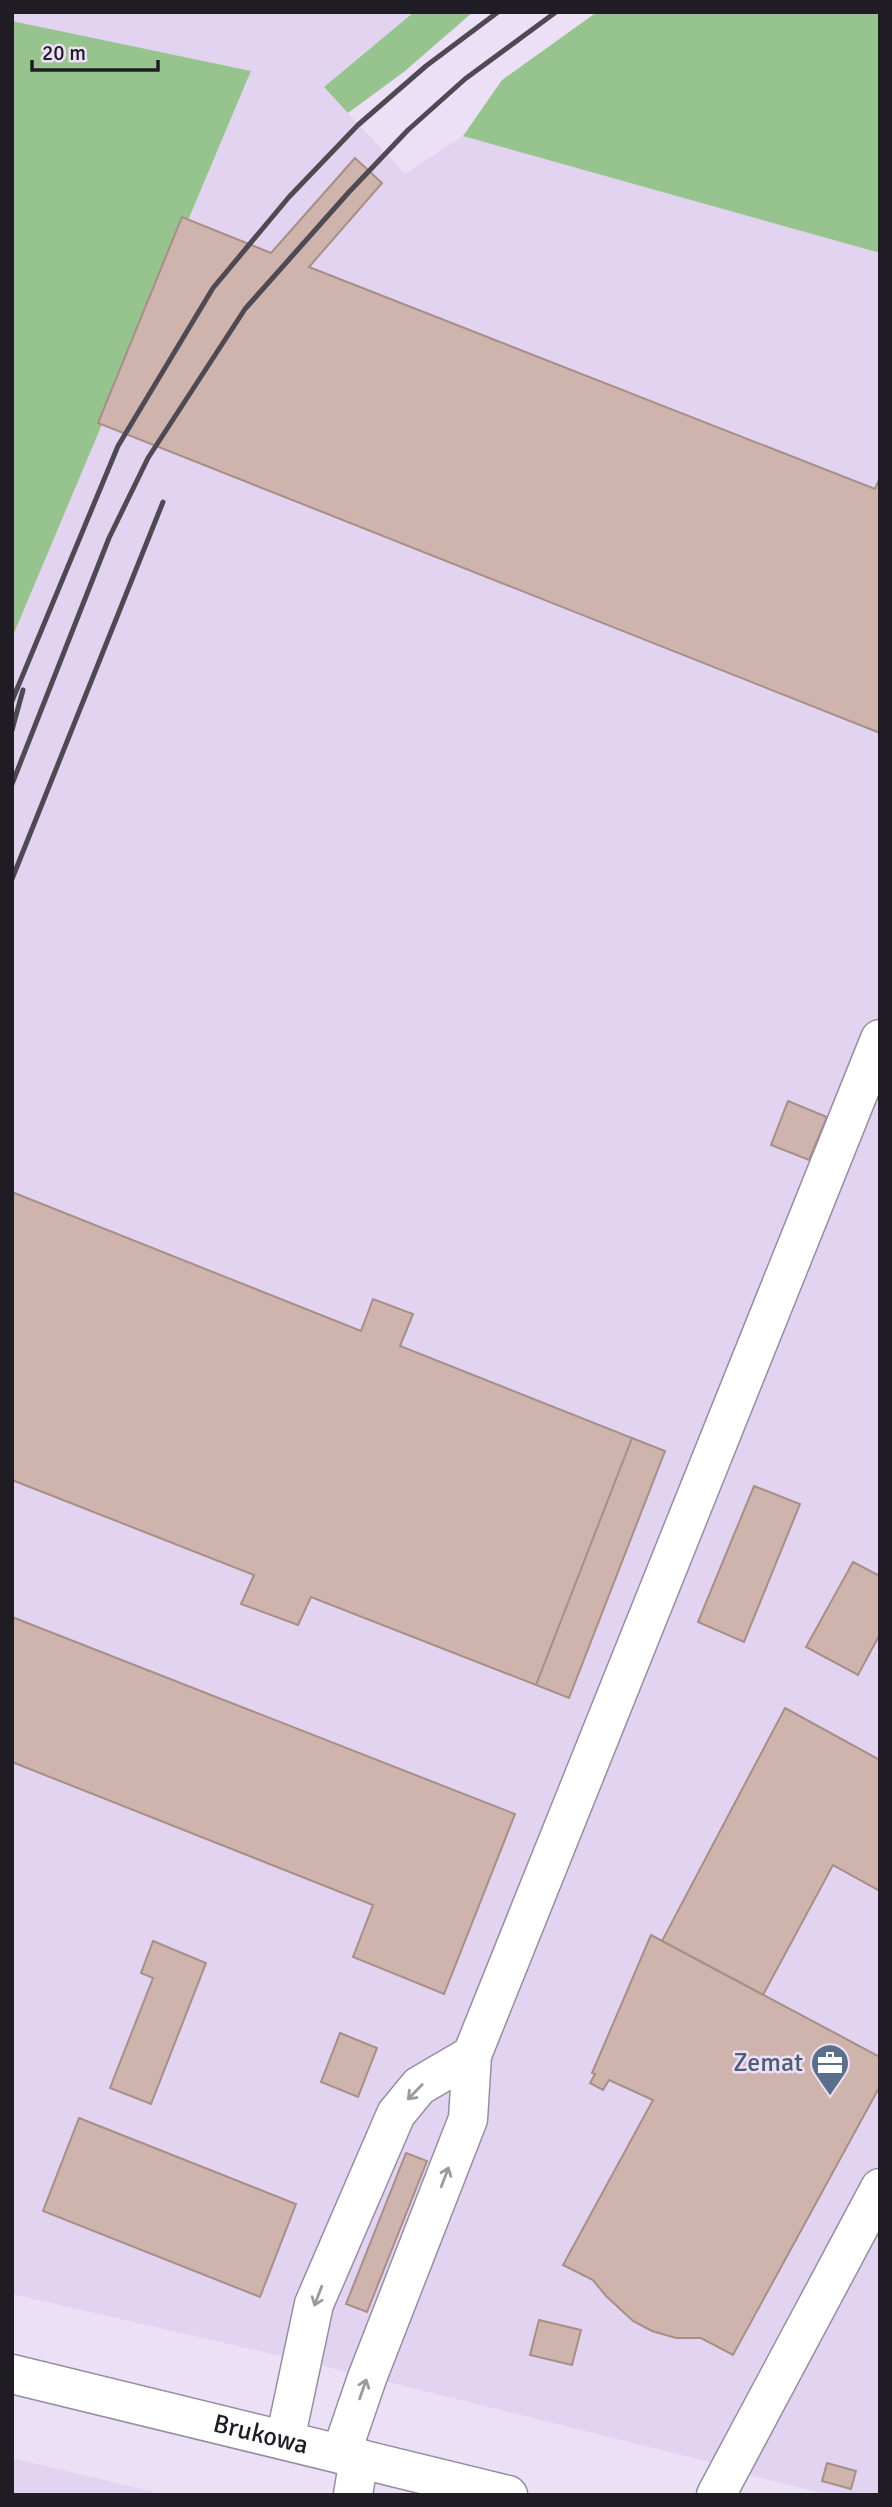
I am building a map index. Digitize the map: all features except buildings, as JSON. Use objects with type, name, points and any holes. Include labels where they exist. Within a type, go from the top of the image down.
[{"type":"street","points":[[351,2469],[367,2378],[468,2119],[472,2055],[880,1039]]},
{"type":"street","points":[[285,2441],[314,2304],[396,2114],[419,2086],[472,2055]]},
{"type":"street","points":[[716,2495],[880,2188]]},
{"type":"street","name":"Brukowa","points":[[13,2377],[285,2441],[351,2469],[508,2495]]},
{"type":"shaded area","points":[[12,12],[414,12],[324,87],[405,174],[463,136],[880,253],[880,2495],[830,2495],[745,2474],[710,2462],[303,2361],[12,2294],[12,638],[251,72],[12,21]]},
{"type":"shaded area","points":[[12,2458],[167,2495],[12,2495]]},
{"type":"green space","points":[[414,12],[473,12],[405,71],[348,113],[324,87]]},
{"type":"green space","points":[[597,12],[880,12],[880,253],[463,136],[502,80]]},
{"type":"green space","points":[[12,21],[251,71],[12,638]]},
{"type":"railway","points":[[12,701],[118,446],[213,288],[289,197],[358,125],[426,66],[498,12]]},
{"type":"railway","points":[[12,784],[109,538],[148,458],[245,309],[408,130],[465,79],[556,12]]},
{"type":"railway","points":[[12,879],[163,502]]},
{"type":"railway","points":[[12,730],[23,690]]},
{"type":"place","name":"Zemat","points":[[830,2097]]}]
